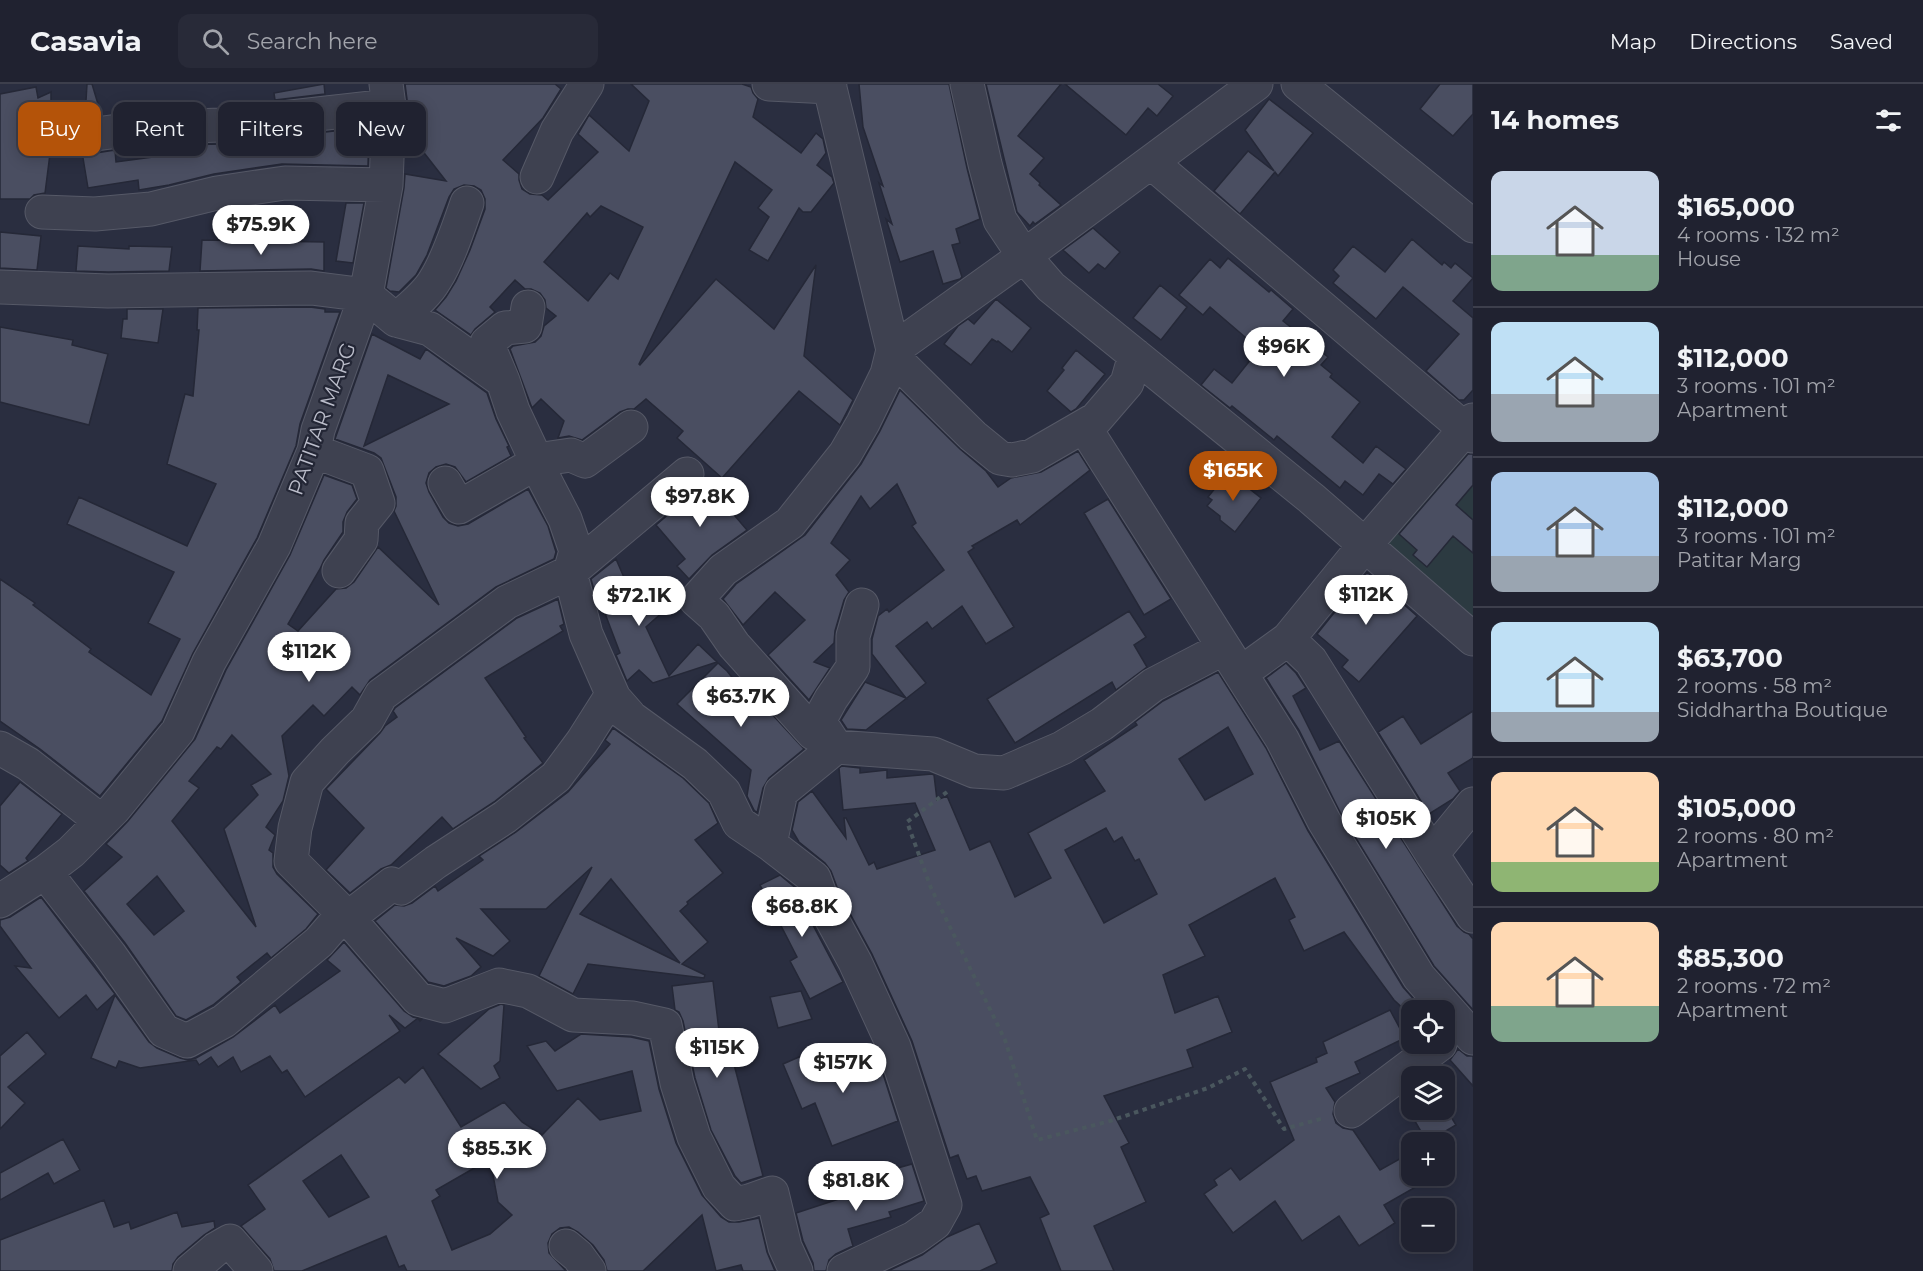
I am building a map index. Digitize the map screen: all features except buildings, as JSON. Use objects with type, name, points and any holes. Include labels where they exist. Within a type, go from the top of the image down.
[{"type":"street","points":[[537,177],[557,131],[587,84]]},
{"type":"street","points":[[769,84],[830,86],[893,350],[902,366],[973,436],[1000,458],[1012,460],[1032,456],[1096,419],[1127,383],[1135,355]]},
{"type":"street","points":[[967,84],[1000,220],[1024,256],[1051,287],[1311,498],[1473,639]]},
{"type":"street","points":[[1152,163],[1470,428],[1364,546],[1288,639],[1232,661],[1153,685],[1102,724],[1062,748],[1004,773],[974,771],[933,754],[836,747],[813,733],[734,645],[714,616],[696,600],[723,570],[790,523],[845,454],[887,374],[893,350],[1152,163],[1256,84]]},
{"type":"street","points":[[1298,84],[1473,226]]},
{"type":"street","points":[[101,133],[140,128],[220,125],[388,95]]},
{"type":"street","name":"PATITAR MARG","points":[[0,901],[71,852],[114,809],[178,731],[208,663],[274,546],[314,451],[318,430],[366,295],[386,185],[388,95]]},
{"type":"street","points":[[42,212],[95,214],[151,209],[217,193],[285,183],[386,185]]},
{"type":"street","points":[[396,320],[435,281],[467,202]]},
{"type":"street","points":[[0,287],[108,291],[311,288],[366,295],[396,320],[430,329],[503,381]]},
{"type":"street","points":[[528,308],[525,326],[505,328],[487,343],[513,411],[566,519],[576,551],[570,572],[586,634],[614,698],[634,721]]},
{"type":"street","points":[[445,483],[459,507],[536,461],[571,455],[585,461],[631,427]]},
{"type":"street","points":[[1084,428],[1282,739],[1324,821],[1419,977],[1458,1033],[1351,1111]]},
{"type":"street","points":[[314,451],[367,471],[378,503],[362,523],[361,540],[339,571]]},
{"type":"street","points":[[687,474],[570,572],[507,602],[381,695],[367,720],[307,782],[295,828],[291,861],[348,918],[418,999],[445,1006],[498,985],[528,991],[573,1015],[633,1018],[665,1025],[677,1083],[694,1137],[719,1187],[735,1204],[749,1202],[772,1193],[785,1247],[796,1271]]},
{"type":"street","points":[[836,747],[819,722],[831,699],[853,667],[854,636],[861,605]]},
{"type":"street","points":[[1288,639],[1311,661],[1473,916]]},
{"type":"street","points":[[45,872],[110,955],[164,1031],[187,1041],[224,1021],[319,942],[338,920],[348,918],[392,884],[401,888],[505,817],[556,777],[608,701],[695,764],[724,792],[739,823],[814,878],[823,903],[855,962],[894,1047],[945,1205],[934,1224],[914,1238],[844,1271]]},
{"type":"street","points":[[770,844],[781,792],[836,747]]},
{"type":"street","points":[[0,748],[28,764],[100,821]]},
{"type":"street","points":[[1432,854],[1473,804]]},
{"type":"street","points":[[190,1271],[216,1249],[230,1241],[256,1271]]},
{"type":"street","points":[[566,1246],[590,1271]]},
{"type":"path","points":[[974,771],[908,822],[931,888],[1005,1040],[1037,1140],[1110,1121],[1208,1088],[1245,1069],[1284,1128],[1351,1111]]},
{"type":"shaded area","points":[[1464,454],[1473,462],[1473,627],[1378,545]]}]
